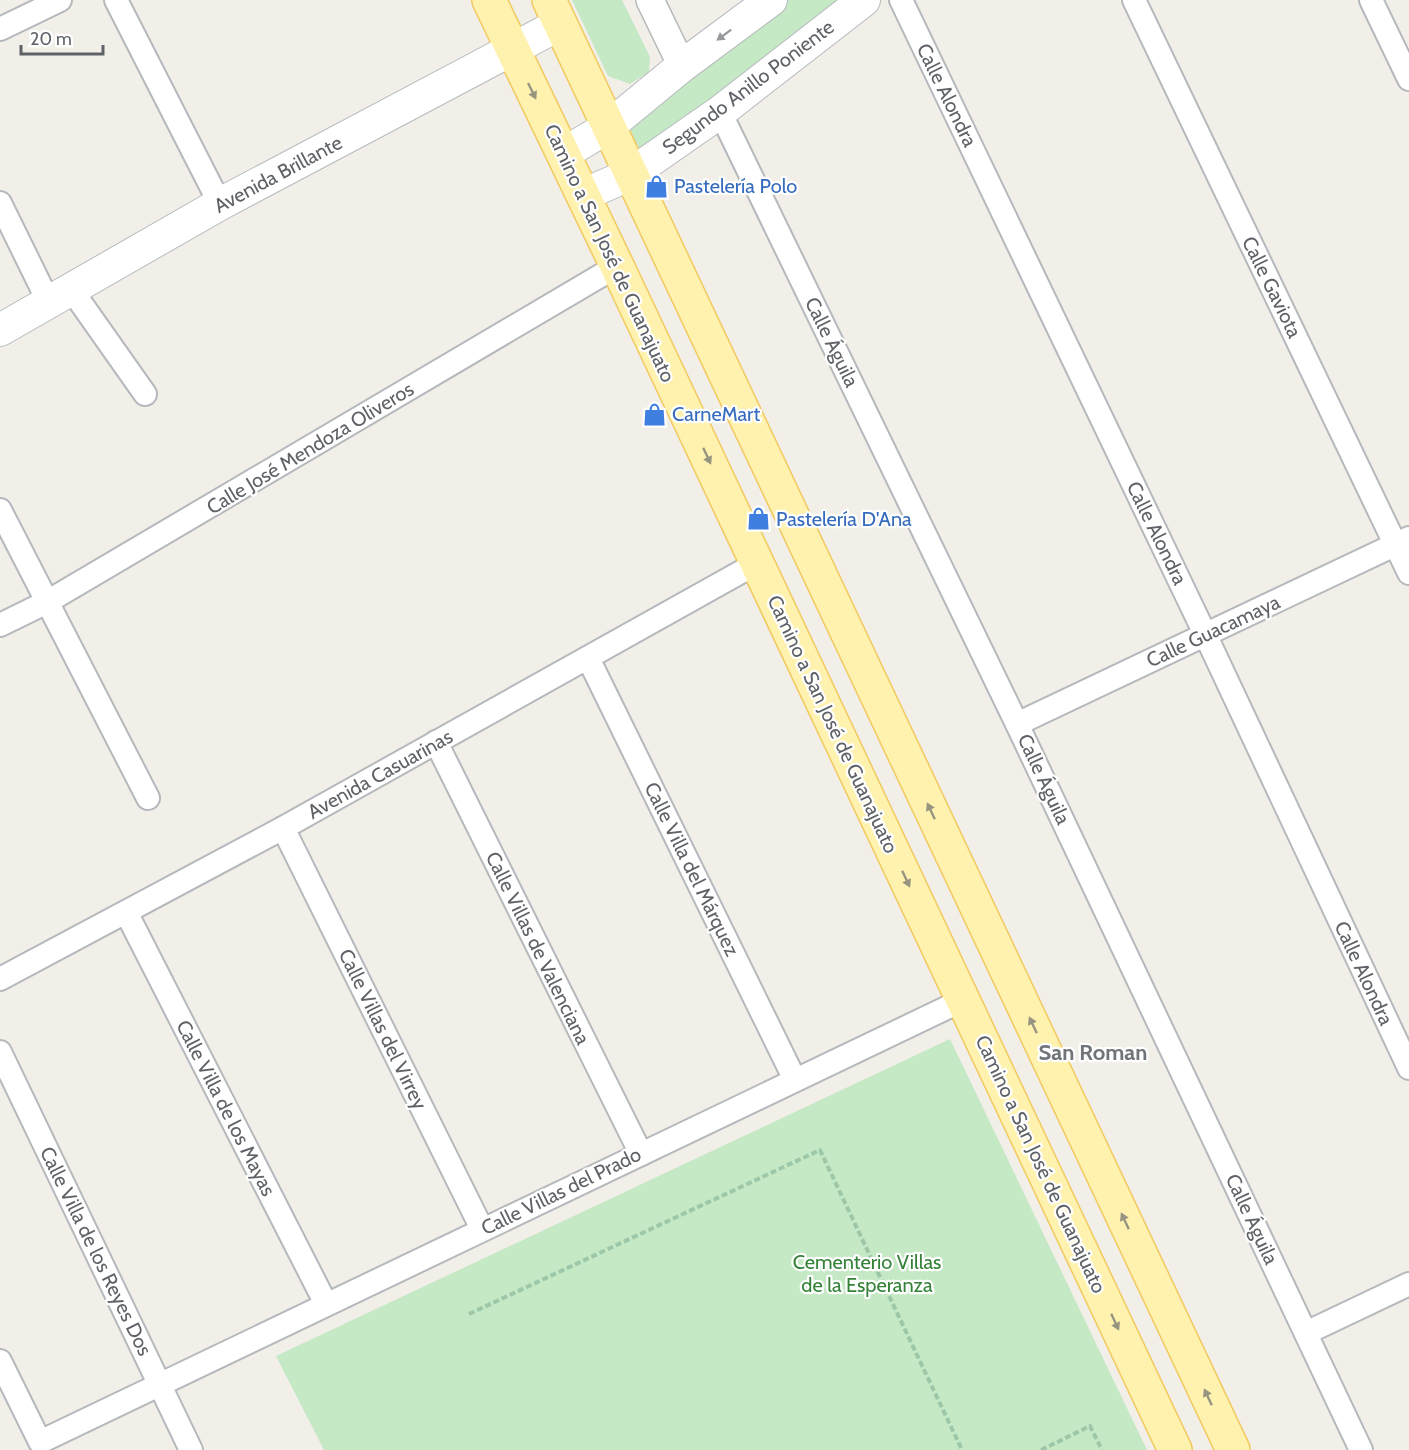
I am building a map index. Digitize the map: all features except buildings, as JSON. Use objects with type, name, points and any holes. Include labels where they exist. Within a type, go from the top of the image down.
[{"type":"main road","name":"Camino a San José de Guanajuato","points":[[489,0],[617,266],[1175,1450]]},
{"type":"main road","points":[[563,154],[608,127],[682,66],[771,0]]},
{"type":"main road","name":"Segundo Anillo Poniente","points":[[583,195],[631,174],[720,112],[864,0]]},
{"type":"main road","name":"Avenida Brillante","points":[[0,330],[220,204],[513,50],[554,12]]},
{"type":"main road","points":[[554,12],[1233,1450]]},
{"type":"street","points":[[0,29],[60,0]]},
{"type":"street","points":[[116,0],[220,204]]},
{"type":"street","points":[[650,0],[682,66]]},
{"type":"street","name":"Calle Alondra","points":[[901,0],[1205,634],[1409,1068]]},
{"type":"street","name":"Calle Gaviota","points":[[1134,0],[1402,541],[1409,573]]},
{"type":"street","points":[[1371,0],[1409,79]]},
{"type":"street","name":"Calle Águila","points":[[720,112],[1017,724],[1361,1450]]},
{"type":"street","points":[[0,202],[60,296],[145,394]]},
{"type":"street","name":"Calle José Mendoza Oliveros","points":[[0,625],[47,602],[617,266]]},
{"type":"street","points":[[0,510],[148,798]]},
{"type":"street","name":"Calle Guacamaya","points":[[1017,724],[1402,541]]},
{"type":"street","name":"Avenida Casuarinas","points":[[0,979],[284,828],[757,563]]},
{"type":"street","name":"Calle Villa del Márquez","points":[[588,658],[795,1080]]},
{"type":"street","name":"Calle Villas de Valenciana","points":[[436,742],[641,1154]]},
{"type":"street","name":"Calle Villas del Virrey","points":[[284,828],[482,1229]]},
{"type":"street","name":"Calle Villa de los Mayas","points":[[126,912],[326,1304]]},
{"type":"street","name":"Calle Villas del Prado","points":[[0,1361],[40,1442],[963,1000]]},
{"type":"street","name":"Calle Villa de los Reyes Dos","points":[[0,1052],[191,1450]]},
{"type":"street","points":[[1306,1333],[1409,1284]]},
{"type":"path","points":[[469,1314],[820,1150],[962,1450]]},
{"type":"path","points":[[1041,1450],[1090,1426],[1102,1450]]},
{"type":"green space","points":[[572,0],[622,0],[650,57],[649,72],[630,84],[608,76]]},
{"type":"green space","points":[[783,0],[854,0],[641,150],[632,139],[629,122]]},
{"type":"green space","name":"Cementerio Villas de la Esperanza","points":[[950,1039],[1147,1450],[324,1450],[276,1356]]},
{"type":"place","name":"Pastelería Polo","points":[[656,186]]},
{"type":"place","name":"CarneMart","points":[[654,414]]},
{"type":"place","name":"Pastelería D'Ana","points":[[758,519]]},
{"type":"district","name":"San Roman","points":[[1093,1052]]}]
